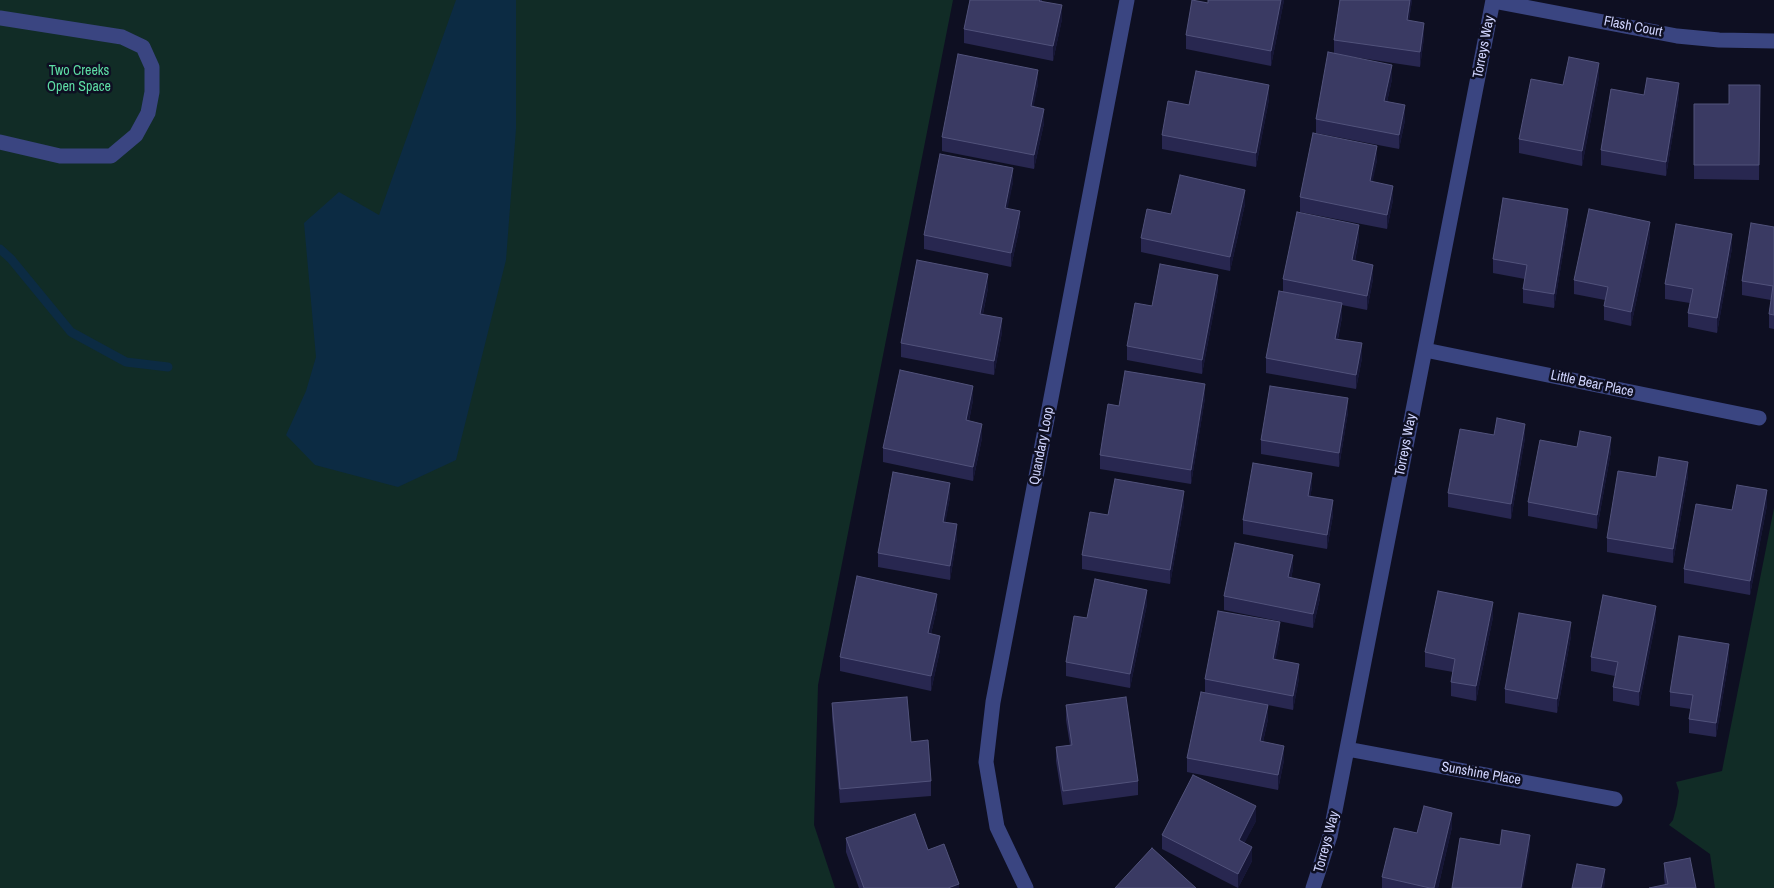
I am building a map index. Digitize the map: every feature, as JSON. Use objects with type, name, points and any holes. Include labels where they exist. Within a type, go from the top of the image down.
[{"type":"street","name":"Quandary Loop","points":[[1026,888],[998,827],[986,762],[992,711],[1127,0]]},
{"type":"street","name":"Flash Court","points":[[1493,0],[1678,36],[1719,40],[1774,41]]},
{"type":"street","name":"Torreys Way","points":[[1313,888],[1330,836],[1493,0]]},
{"type":"street","points":[[0,18],[122,37],[143,47],[152,67],[152,92],[148,113],[136,135],[111,156],[60,156],[0,142]]},
{"type":"street","name":"Little Bear Place","points":[[1425,350],[1759,418]]},
{"type":"street","name":"Sunshine Place","points":[[1347,749],[1615,799]]},
{"type":"green space","name":"Two Creeks Open Space","points":[[0,0],[953,0],[818,685],[814,825],[835,888],[0,888]]},
{"type":"green space","points":[[1774,508],[1774,888],[1715,888],[1710,854],[1669,825],[1673,820],[1677,805],[1679,791],[1676,782],[1722,771]]},
{"type":"water","points":[[456,0],[516,0],[516,129],[506,260],[456,460],[398,487],[315,465],[286,435],[306,391],[316,357],[304,223],[339,192],[379,215]]},
{"type":"building","points":[[970,0],[1040,0],[1062,5],[1053,46],[964,29]]},
{"type":"building","points":[[1192,0],[1208,3],[1208,0],[1281,0],[1271,51],[1186,35]]},
{"type":"building","points":[[1340,0],[1410,0],[1407,20],[1424,23],[1420,52],[1334,40]]},
{"type":"building","points":[[1328,52],[1392,65],[1384,101],[1405,105],[1399,135],[1316,119]]},
{"type":"building","points":[[958,54],[1038,70],[1031,106],[1044,109],[1034,155],[942,137]]},
{"type":"building","points":[[1569,57],[1599,63],[1582,151],[1519,139],[1531,79],[1563,85]]},
{"type":"building","points":[[1196,71],[1269,85],[1256,153],[1162,135],[1168,101],[1189,105]]},
{"type":"building","points":[[1647,78],[1679,83],[1666,162],[1601,150],[1611,89],[1644,95]]},
{"type":"building","points":[[1729,85],[1760,85],[1759,165],[1694,165],[1694,104],[1729,104]]},
{"type":"building","points":[[1313,133],[1377,146],[1370,181],[1393,186],[1387,215],[1300,197]]},
{"type":"building","points":[[940,154],[1013,168],[1005,208],[1020,211],[1011,253],[924,235]]},
{"type":"building","points":[[1180,175],[1245,190],[1230,257],[1141,238],[1147,209],[1171,214]]},
{"type":"building","points":[[1503,198],[1568,209],[1554,294],[1523,289],[1527,265],[1493,259]]},
{"type":"building","points":[[1589,209],[1650,222],[1631,312],[1604,306],[1608,287],[1574,280]]},
{"type":"building","points":[[1297,212],[1359,225],[1352,260],[1373,265],[1367,296],[1283,279]]},
{"type":"building","points":[[1751,223],[1774,227],[1774,315],[1769,314],[1773,286],[1742,281]]},
{"type":"building","points":[[1676,224],[1732,234],[1717,318],[1688,313],[1693,289],[1665,284]]},
{"type":"building","points":[[917,260],[988,274],[980,314],[1002,318],[994,361],[901,343]]},
{"type":"building","points":[[1160,264],[1218,275],[1202,360],[1127,346],[1135,303],[1152,306]]},
{"type":"building","points":[[1279,291],[1342,303],[1335,339],[1362,343],[1356,375],[1266,358]]},
{"type":"building","points":[[900,370],[973,386],[966,420],[982,424],[973,467],[883,448]]},
{"type":"building","points":[[1125,371],[1205,384],[1191,470],[1100,455],[1108,404],[1119,406]]},
{"type":"building","points":[[1270,386],[1348,398],[1339,453],[1261,440]]},
{"type":"building","points":[[1497,418],[1525,424],[1511,504],[1448,493],[1460,429],[1494,435]]},
{"type":"building","points":[[1580,431],[1611,437],[1597,515],[1528,502],[1540,440],[1577,447]]},
{"type":"building","points":[[1659,457],[1688,462],[1673,549],[1607,538],[1618,471],[1656,477]]},
{"type":"building","points":[[1253,463],[1312,473],[1308,496],[1333,500],[1327,535],[1243,520]]},
{"type":"building","points":[[893,472],[950,483],[943,522],[957,524],[950,566],[878,553]]},
{"type":"building","points":[[1115,479],[1184,491],[1170,570],[1082,555],[1090,512],[1108,515]]},
{"type":"building","points":[[1737,485],[1767,490],[1750,581],[1684,569],[1696,504],[1732,510]]},
{"type":"building","points":[[1235,543],[1293,555],[1288,577],[1320,584],[1313,614],[1224,596]]},
{"type":"building","points":[[857,576],[937,594],[928,633],[940,636],[931,676],[840,657]]},
{"type":"building","points":[[1095,579],[1147,590],[1130,674],[1066,662],[1074,616],[1087,618]]},
{"type":"building","points":[[1438,591],[1493,602],[1476,686],[1451,682],[1455,659],[1425,652]]},
{"type":"building","points":[[1603,595],[1656,606],[1639,692],[1613,687],[1618,662],[1591,657]]},
{"type":"building","points":[[1218,611],[1280,622],[1273,659],[1299,664],[1293,696],[1205,679]]},
{"type":"building","points":[[1519,613],[1571,622],[1557,699],[1505,689]]},
{"type":"building","points":[[1679,636],[1729,644],[1716,723],[1689,719],[1693,695],[1670,692]]},
{"type":"building","points":[[1201,692],[1268,705],[1260,741],[1284,746],[1278,775],[1187,758]]},
{"type":"building","points":[[907,697],[911,742],[928,740],[931,781],[840,789],[832,703]]},
{"type":"building","points":[[1126,697],[1138,781],[1063,791],[1056,747],[1072,745],[1066,705]]},
{"type":"building","points":[[1193,775],[1256,806],[1239,840],[1252,847],[1238,874],[1162,835]]},
{"type":"building","points":[[1424,806],[1452,813],[1434,888],[1382,877],[1394,828],[1417,833]]},
{"type":"building","points":[[915,814],[928,850],[944,844],[959,884],[948,888],[864,888],[846,838]]},
{"type":"building","points":[[1502,830],[1530,835],[1521,888],[1452,888],[1460,838],[1500,845]]},
{"type":"building","points":[[1152,848],[1196,888],[1115,888]]},
{"type":"building","points":[[1690,858],[1696,888],[1649,888],[1668,884],[1664,863]]},
{"type":"building","points":[[1577,864],[1605,869],[1601,888],[1572,888]]},
{"type":"waterway","points":[[0,249],[11,259],[71,332],[126,362],[168,367]]}]
